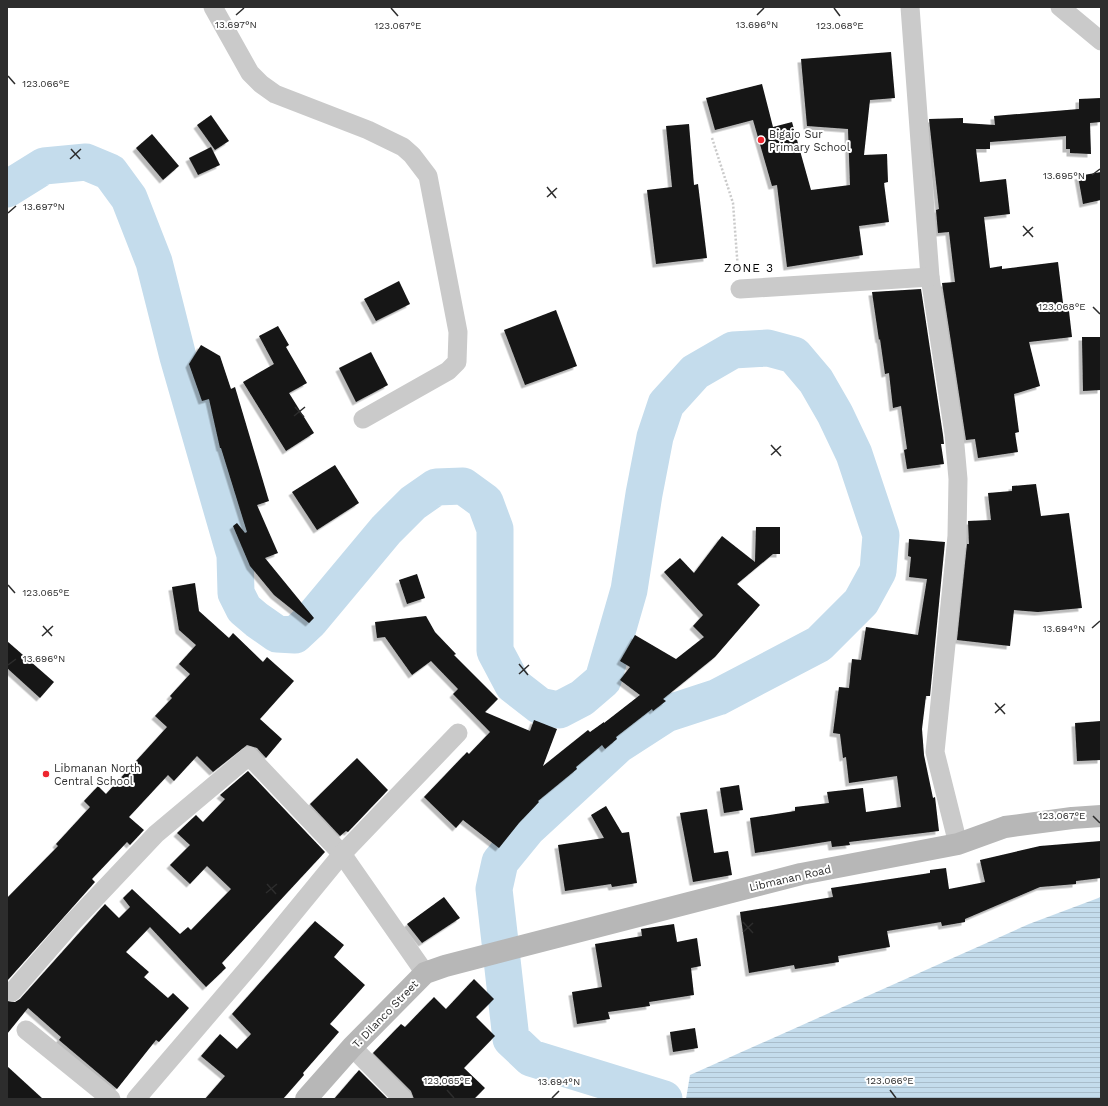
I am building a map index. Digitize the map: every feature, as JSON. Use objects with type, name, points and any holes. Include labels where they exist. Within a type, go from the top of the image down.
[{"type":"main road","name":"Libmanan Road","points":[[482,957],[544,939],[801,874],[958,844],[1005,827],[1072,818],[1101,816]]},
{"type":"main road","name":"T. Dilanco Street","points":[[306,1099],[352,1048],[425,973],[445,966],[482,957]]},
{"type":"street","points":[[213,7],[250,73],[261,84],[275,94],[368,130],[403,147],[412,155],[428,176],[458,332],[457,362],[448,371],[363,419]]},
{"type":"street","points":[[910,7],[930,277],[954,434],[958,479],[957,536],[935,752],[958,844]]},
{"type":"street","points":[[1060,7],[1101,41]]},
{"type":"street","points":[[740,289],[930,277]]},
{"type":"street","points":[[136,1099],[255,960],[342,854],[458,733]]},
{"type":"street","points":[[12,992],[72,923],[156,834],[249,756],[342,854],[425,973]]},
{"type":"street","points":[[26,1030],[111,1099]]},
{"type":"street","points":[[352,1048],[403,1099]]},
{"type":"path","points":[[712,138],[732,203],[740,289]]},
{"type":"water","points":[[1101,897],[1101,1099],[686,1099],[690,1075],[1029,924]]},
{"type":"building","points":[[891,52],[895,98],[870,100],[864,155],[887,154],[888,182],[884,183],[889,222],[859,226],[863,255],[787,267],[777,185],[772,186],[753,120],[715,130],[706,98],[762,84],[773,127],[792,122],[811,190],[850,185],[848,129],[807,126],[801,59]]},
{"type":"building","points":[[1101,98],[1101,122],[1090,123],[1091,154],[1070,153],[1070,149],[1066,149],[1066,136],[990,142],[990,149],[976,149],[980,182],[1006,179],[1010,214],[984,217],[990,268],[1002,266],[1002,269],[1058,262],[1064,311],[1069,311],[1072,337],[1029,342],[1040,386],[1014,394],[1019,432],[1015,433],[1018,452],[978,458],[975,439],[966,440],[942,283],[955,282],[949,232],[938,233],[936,210],[939,209],[929,119],[963,118],[963,123],[995,125],[994,116],[1079,109],[1079,99]]},
{"type":"building","points":[[211,115],[229,141],[215,150],[197,125]]},
{"type":"building","points":[[689,124],[694,185],[698,184],[707,258],[656,264],[647,190],[672,187],[666,126]]},
{"type":"building","points":[[152,134],[179,166],[163,180],[136,148]]},
{"type":"building","points":[[211,147],[220,165],[198,175],[189,158]]},
{"type":"building","points":[[1101,172],[1101,200],[1083,204],[1078,176]]},
{"type":"building","points":[[399,281],[410,304],[376,321],[364,299]]},
{"type":"building","points":[[921,289],[943,435],[944,444],[941,444],[944,464],[907,469],[904,450],[907,449],[901,406],[893,408],[889,373],[885,374],[872,292]]},
{"type":"building","points":[[556,310],[577,366],[525,385],[504,330]]},
{"type":"building","points":[[278,326],[289,345],[286,347],[307,383],[289,393],[314,433],[286,451],[243,382],[274,364],[259,336]]},
{"type":"building","points":[[1082,337],[1101,337],[1101,390],[1083,391]]},
{"type":"building","points":[[201,345],[220,356],[231,389],[235,387],[269,501],[257,505],[278,553],[265,558],[314,618],[309,623],[274,595],[250,566],[233,526],[237,523],[245,533],[247,532],[220,448],[209,399],[202,401],[189,364]]},
{"type":"building","points":[[371,352],[388,385],[356,402],[339,368]]},
{"type":"building","points":[[335,465],[359,503],[317,530],[292,492]]},
{"type":"building","points":[[1036,484],[1041,516],[1069,513],[1082,608],[1038,612],[1014,610],[1010,646],[957,640],[967,544],[969,544],[968,521],[991,520],[988,493],[1012,491],[1012,486]]},
{"type":"building","points":[[756,527],[780,527],[780,554],[773,554],[737,584],[760,605],[715,657],[663,699],[666,701],[653,711],[652,709],[616,737],[617,739],[605,749],[602,745],[576,767],[577,769],[538,801],[539,802],[519,823],[499,848],[463,820],[456,828],[424,797],[467,752],[469,754],[490,732],[453,694],[458,689],[431,661],[412,675],[385,637],[377,638],[375,622],[426,616],[435,632],[456,654],[454,655],[498,699],[485,712],[530,731],[534,720],[557,729],[543,766],[588,730],[590,732],[604,723],[640,695],[620,680],[630,667],[620,661],[635,635],[676,659],[704,637],[693,626],[703,615],[664,572],[680,558],[694,573],[722,536],[755,562]]},
{"type":"building","points":[[909,539],[945,542],[930,696],[926,696],[922,729],[924,755],[933,798],[935,797],[939,831],[849,842],[850,845],[832,847],[831,841],[755,853],[750,818],[795,811],[795,807],[829,803],[827,792],[863,788],[866,812],[901,807],[897,776],[849,783],[846,757],[843,758],[840,734],[833,733],[839,687],[849,688],[852,659],[861,660],[866,627],[918,635],[927,579],[909,577],[911,557],[908,556]]},
{"type":"building","points":[[417,574],[425,598],[407,604],[399,580]]},
{"type":"building","points":[[195,583],[199,611],[229,638],[233,633],[263,662],[267,657],[294,681],[260,719],[282,739],[266,758],[257,748],[247,745],[213,772],[197,756],[174,781],[168,775],[129,817],[144,830],[130,845],[127,842],[92,879],[95,882],[7,981],[7,898],[58,846],[56,844],[90,807],[84,801],[98,786],[106,794],[167,727],[155,716],[172,698],[170,696],[190,674],[179,664],[196,645],[179,630],[172,587]]},
{"type":"building","points":[[7,641],[54,682],[40,698],[7,668]]},
{"type":"building","points":[[1101,721],[1101,760],[1077,761],[1075,723]]},
{"type":"building","points":[[357,758],[388,790],[348,832],[346,831],[340,836],[310,804]]},
{"type":"building","points":[[248,771],[325,852],[222,963],[226,968],[206,987],[150,927],[126,952],[149,972],[144,977],[168,998],[173,993],[189,1008],[159,1042],[156,1040],[117,1089],[59,1040],[61,1037],[28,1008],[7,1034],[7,1001],[15,1002],[20,999],[105,904],[119,918],[130,907],[123,898],[132,889],[180,934],[188,927],[191,930],[231,889],[207,866],[190,884],[170,865],[190,845],[177,833],[196,815],[203,822],[225,799],[220,795]]},
{"type":"building","points":[[739,785],[743,810],[724,813],[720,788]]},
{"type":"building","points":[[606,806],[622,833],[629,832],[637,883],[612,887],[611,884],[565,891],[558,845],[604,838],[591,815]]},
{"type":"building","points":[[707,809],[714,853],[728,851],[732,875],[693,882],[680,813]]},
{"type":"building","points":[[1101,841],[1101,878],[1076,881],[1076,884],[1040,887],[965,919],[965,922],[942,926],[941,922],[887,931],[890,947],[838,956],[839,962],[795,969],[794,965],[749,973],[740,912],[833,897],[831,888],[930,873],[930,870],[946,868],[949,889],[985,882],[980,860],[1040,846]]},
{"type":"building","points":[[444,897],[460,918],[422,943],[407,924]]},
{"type":"building","points":[[315,921],[344,945],[334,957],[365,985],[330,1024],[339,1032],[303,1073],[304,1075],[283,1099],[205,1099],[225,1076],[201,1056],[220,1034],[237,1049],[251,1034],[232,1014]]},
{"type":"building","points":[[674,924],[677,942],[697,938],[701,966],[691,968],[694,995],[649,1002],[650,1006],[608,1012],[610,1019],[577,1024],[572,992],[602,987],[595,944],[642,936],[641,929]]},
{"type":"building","points":[[474,979],[494,999],[476,1017],[495,1036],[464,1068],[485,1088],[474,1099],[414,1099],[411,1091],[373,1053],[401,1024],[405,1027],[434,997],[446,1009]]},
{"type":"building","points":[[695,1028],[698,1048],[673,1052],[670,1032]]},
{"type":"building","points":[[7,1066],[43,1099],[7,1099]]},
{"type":"building","points":[[359,1070],[388,1099],[334,1099]]},
{"type":"waterway","points":[[7,189],[44,166],[86,162],[110,172],[129,198],[154,262],[178,357],[235,555],[236,593],[244,609],[277,634],[295,635],[310,621],[386,530],[413,503],[436,487],[463,486],[485,502],[495,529],[495,651],[513,685],[540,706],[559,710],[582,698],[603,680],[629,590],[644,494],[655,437],[666,404],[695,372],[733,350],[768,348],[794,355],[816,381],[835,414],[854,454],[881,535],[878,571],[861,602],[819,644],[718,697],[666,714],[618,745],[527,829],[500,862],[494,889],[511,1039],[531,1058],[664,1099]]},
{"type":"place","name":"Bigajo Sur Primary School","points":[[761,140]]},
{"type":"place","name":"Libmanan North Central School","points":[[46,774]]},
{"type":"district","name":"ZONE 3","points":[[749,268]]}]
